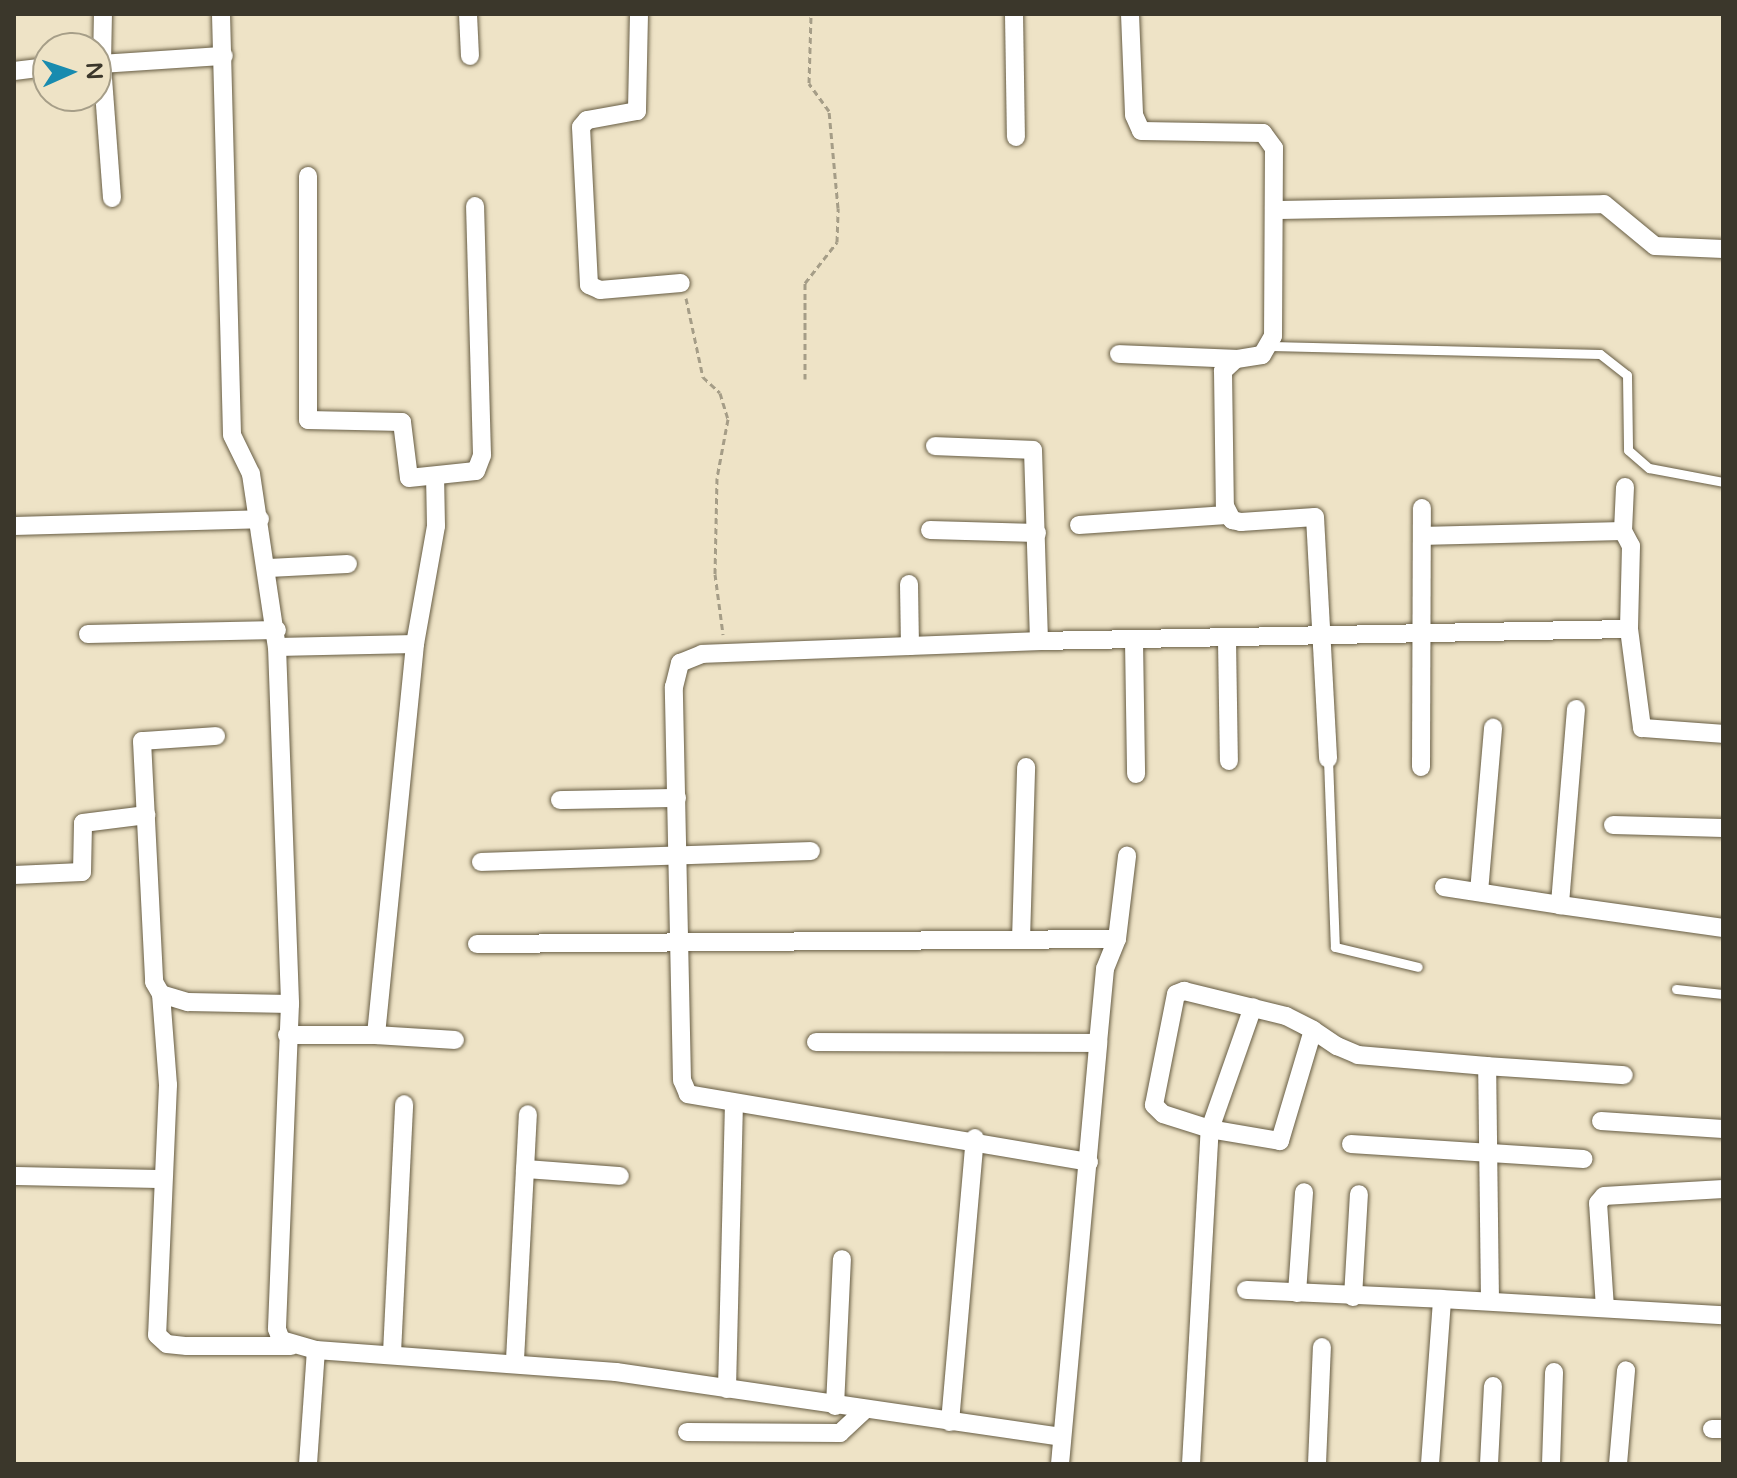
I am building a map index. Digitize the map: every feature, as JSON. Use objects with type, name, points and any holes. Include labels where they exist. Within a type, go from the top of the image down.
[{"type":"street","points":[[221,14],[232,435],[251,474],[277,638],[290,1004],[277,1329],[294,1346]]},
{"type":"street","points":[[468,14],[470,56]]},
{"type":"street","points":[[639,14],[637,111],[587,120],[581,127],[589,285],[600,290],[681,283]]},
{"type":"street","points":[[1014,14],[1016,137]]},
{"type":"street","points":[[1119,354],[1236,359],[1262,355],[1271,346],[1274,210],[1269,137],[1147,133],[1135,124],[1130,14]]},
{"type":"street","points":[[112,63],[224,56]]},
{"type":"street","points":[[104,112],[112,198]]},
{"type":"street","points":[[308,176],[308,420],[402,422],[403,470],[409,478],[476,471],[482,455],[475,206]]},
{"type":"street","points":[[1274,210],[1604,204],[1655,246],[1723,249]]},
{"type":"street","points":[[1227,515],[1221,379],[1236,359]]},
{"type":"street","points":[[935,446],[1030,447],[1036,457],[1039,641]]},
{"type":"street","points":[[376,1035],[415,644],[436,526],[435,476]]},
{"type":"street","points":[[1625,487],[1623,531],[1631,546],[1629,629],[1642,728],[1723,734]]},
{"type":"street","points":[[1421,767],[1424,635],[1422,508]]},
{"type":"street","points":[[1079,525],[1227,515],[1241,522],[1315,517],[1328,759]]},
{"type":"street","points":[[14,526],[260,519]]},
{"type":"street","points":[[930,530],[1037,533]]},
{"type":"street","points":[[1423,536],[1623,531]]},
{"type":"street","points":[[268,568],[348,564]]},
{"type":"street","points":[[909,584],[910,646]]},
{"type":"street","points":[[1089,1162],[975,1138],[734,1105],[688,1094],[682,1080],[682,946],[674,687],[680,663],[726,653],[1039,641],[1227,640],[1629,629]]},
{"type":"street","points":[[88,634],[415,644]]},
{"type":"street","points":[[1227,640],[1229,761]]},
{"type":"street","points":[[1134,641],[1136,774]]},
{"type":"street","points":[[1560,905],[1576,709]]},
{"type":"street","points":[[1479,892],[1493,728]]},
{"type":"street","points":[[216,736],[142,741],[154,982],[161,994],[168,1085],[161,1179],[157,1335],[167,1344],[294,1346],[316,1350],[515,1360],[1061,1437]]},
{"type":"street","points":[[1021,940],[1026,767]]},
{"type":"street","points":[[560,800],[677,798]]},
{"type":"street","points":[[14,875],[82,872],[83,823],[146,815]]},
{"type":"street","points":[[1613,825],[1723,828]]},
{"type":"street","points":[[481,862],[679,858],[811,851]]},
{"type":"street","points":[[1060,1464],[1105,969],[1117,939],[1127,856]]},
{"type":"street","points":[[1444,887],[1723,928]]},
{"type":"street","points":[[477,944],[682,946],[1117,939]]},
{"type":"street","points":[[161,994],[188,1002],[290,1004]]},
{"type":"street","points":[[1313,1030],[1280,1141],[1210,1129],[1163,1114],[1151,1096],[1176,994],[1253,1007],[1313,1030],[1358,1055],[1624,1075]]},
{"type":"street","points":[[1191,1464],[1210,1129],[1253,1007]]},
{"type":"street","points":[[287,1035],[376,1035],[455,1040]]},
{"type":"street","points":[[816,1042],[1098,1043]]},
{"type":"street","points":[[1487,1066],[1490,1301]]},
{"type":"street","points":[[392,1353],[404,1104]]},
{"type":"street","points":[[727,1389],[734,1105]]},
{"type":"street","points":[[515,1360],[528,1114]]},
{"type":"street","points":[[1601,1121],[1723,1129]]},
{"type":"street","points":[[950,1422],[975,1138]]},
{"type":"street","points":[[1351,1144],[1490,1157],[1584,1159]]},
{"type":"street","points":[[525,1169],[620,1176]]},
{"type":"street","points":[[14,1176],[161,1179]]},
{"type":"street","points":[[1605,1308],[1598,1203],[1604,1196],[1723,1189]]},
{"type":"street","points":[[1297,1293],[1304,1192]]},
{"type":"street","points":[[1353,1297],[1359,1194]]},
{"type":"street","points":[[835,1406],[842,1259]]},
{"type":"street","points":[[1246,1290],[1723,1315]]},
{"type":"street","points":[[1430,1464],[1442,1299]]},
{"type":"street","points":[[1317,1464],[1322,1347]]},
{"type":"street","points":[[308,1464],[316,1350]]},
{"type":"street","points":[[1618,1464],[1626,1370]]},
{"type":"street","points":[[1551,1464],[1554,1372]]},
{"type":"street","points":[[1489,1464],[1493,1386]]},
{"type":"street","points":[[687,1432],[840,1433],[864,1411]]},
{"type":"lane","points":[[1271,346],[1600,354],[1627,375],[1628,450],[1649,468],[1723,482]]},
{"type":"lane","points":[[1328,759],[1335,947],[1418,967]]},
{"type":"lane","points":[[1676,989],[1723,994]]},
{"type":"path","points":[[805,379],[805,283],[837,242],[838,208],[829,111],[809,83],[811,14]]},
{"type":"path","points":[[681,283],[703,377],[720,393],[728,419],[717,478],[715,574],[726,653]]}]
